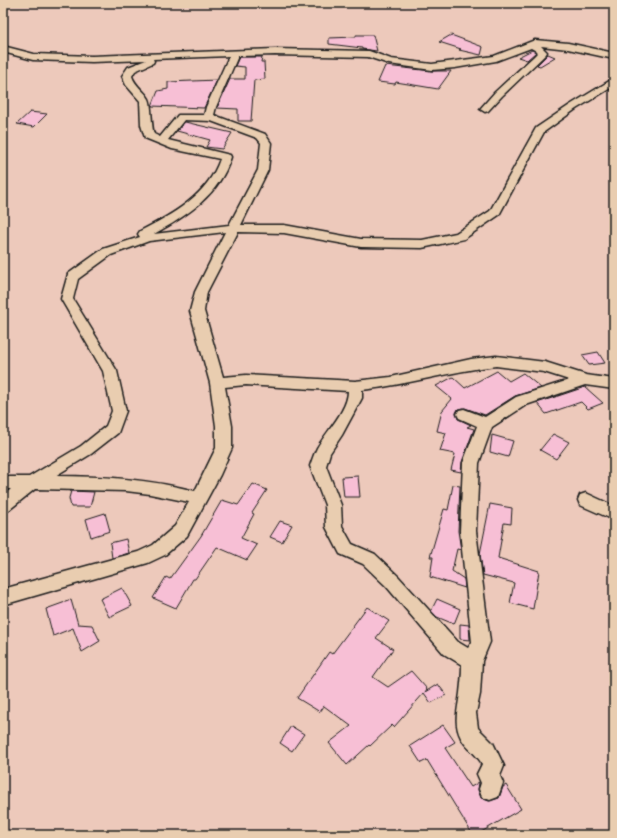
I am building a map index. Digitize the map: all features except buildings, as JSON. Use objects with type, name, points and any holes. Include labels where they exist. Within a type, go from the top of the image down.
[{"type":"street","points":[[3,49],[22,52],[33,57],[92,59],[274,52],[368,54],[389,61],[432,67],[455,65],[496,58],[535,43],[568,46],[614,56]]},
{"type":"street","points":[[485,109],[493,97],[530,67],[543,52],[531,44]]},
{"type":"street","points":[[211,118],[209,116],[211,107],[234,54]]},
{"type":"street","points":[[3,505],[31,483],[86,450],[113,429],[119,411],[110,371],[67,299],[72,277],[107,252],[161,226],[199,199],[216,180],[224,166],[226,157],[162,141],[149,136],[146,131],[145,100],[129,83],[127,76],[131,69],[163,56]]},
{"type":"street","points":[[107,252],[147,238],[233,228],[284,229],[361,243],[422,244],[460,236],[496,213],[540,130],[573,107],[614,82]]},
{"type":"street","points":[[3,597],[142,558],[159,550],[181,531],[212,475],[224,448],[224,426],[218,383],[197,310],[201,292],[263,170],[266,143],[261,136],[211,118],[181,117],[162,141]]},
{"type":"street","points":[[218,383],[246,380],[355,386],[391,382],[471,364],[496,362],[546,367],[585,380],[614,384]]},
{"type":"street","points":[[490,789],[492,783],[488,774],[494,766],[486,750],[469,733],[466,713],[472,661],[481,642],[468,531],[471,463],[486,424],[521,402],[585,380]]},
{"type":"street","points":[[355,386],[355,398],[337,431],[322,451],[318,466],[333,505],[334,527],[346,549],[369,559],[392,581],[451,648],[472,661]]},
{"type":"street","points":[[464,414],[486,424]]},
{"type":"street","points":[[3,483],[120,484],[161,488],[198,498]]},
{"type":"street","points":[[586,500],[614,513]]}]
